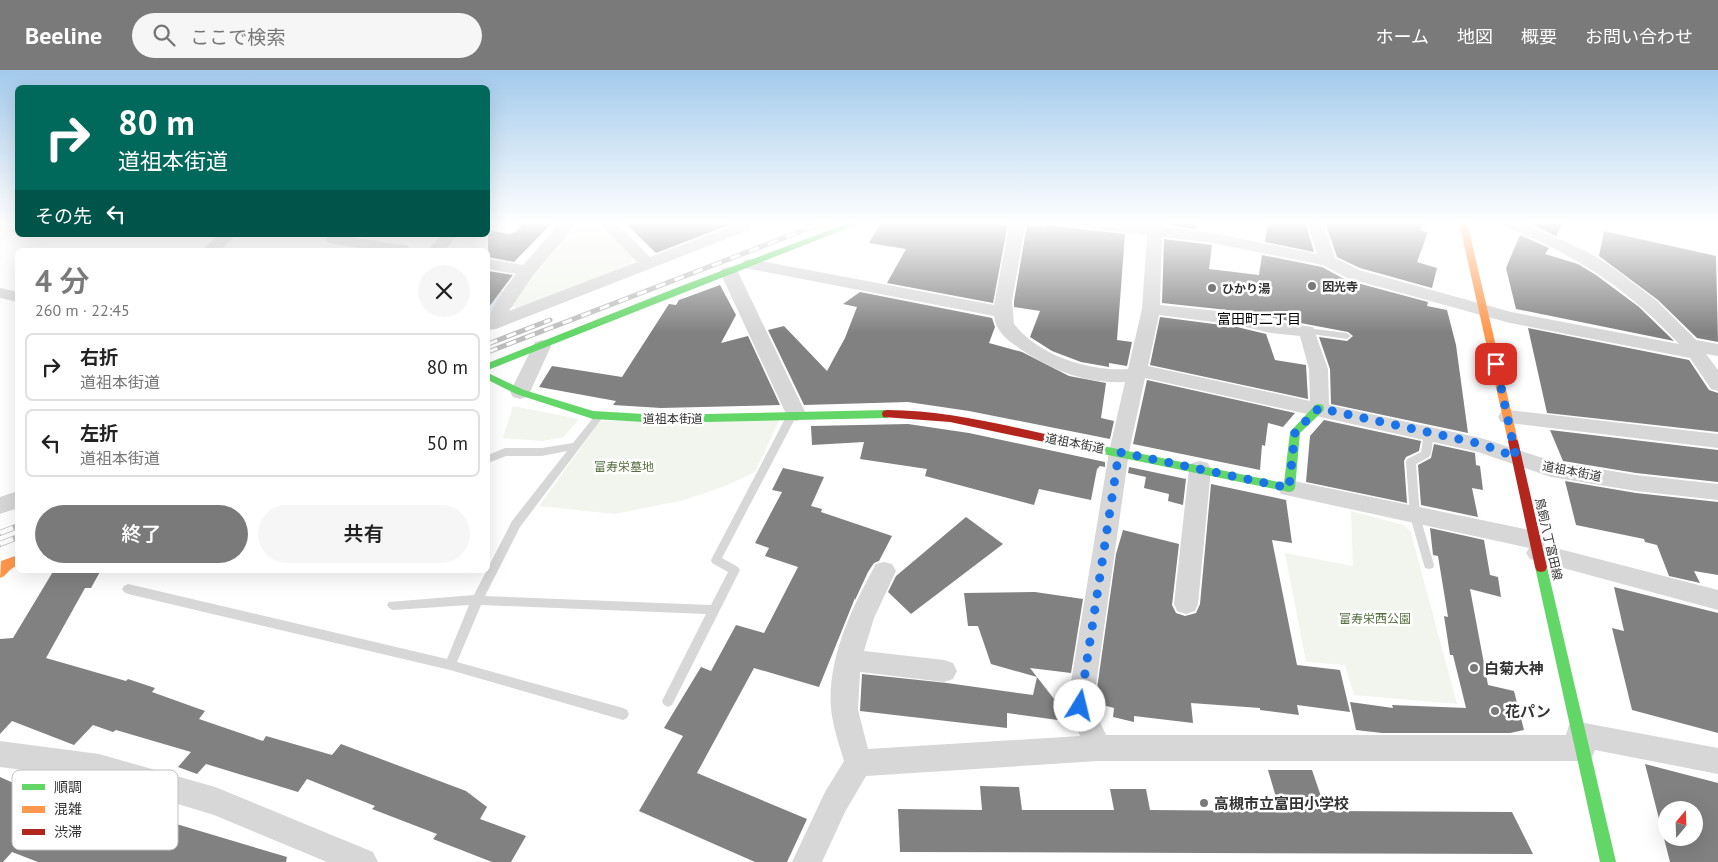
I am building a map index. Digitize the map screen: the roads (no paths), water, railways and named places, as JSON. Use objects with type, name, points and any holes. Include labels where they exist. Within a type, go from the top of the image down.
[{"type":"street","points":[[491,324],[500,309],[539,259]]},
{"type":"street","points":[[643,259],[647,263]]},
{"type":"street","points":[[491,324],[658,259]]},
{"type":"street","points":[[490,365],[679,290],[763,259]]},
{"type":"street","points":[[750,264],[1002,312],[1011,259]]},
{"type":"street","points":[[1098,748],[1080,706],[1119,452],[1152,309],[1154,259]]},
{"type":"street","points":[[1318,259],[1328,261],[1353,274],[1484,310],[1691,349],[1718,350]]},
{"type":"street","name":"鳥飼八丁富田線","points":[[1472,259],[1608,862]]},
{"type":"street","points":[[1586,259],[1621,281],[1691,349],[1718,384]]},
{"type":"street","points":[[490,264],[528,272]]},
{"type":"street","points":[[729,272],[794,415]]},
{"type":"street","points":[[0,293],[15,296]]},
{"type":"street","points":[[1152,309],[1237,319],[1271,327],[1307,331],[1315,350],[1321,391],[1319,408],[1295,432],[1289,488],[1537,546],[1718,600]]},
{"type":"street","name":"道祖本街道","points":[[1002,312],[1007,328],[1020,340],[1056,364],[1081,373],[1116,376],[1137,372],[1319,408],[1481,444],[1551,469],[1718,492]]},
{"type":"street","points":[[520,392],[542,346]]},
{"type":"street","name":"道祖本街道","points":[[490,377],[520,392],[600,415],[661,419],[908,414],[969,422],[1289,488]]},
{"type":"street","points":[[1508,418],[1718,441]]},
{"type":"street","points":[[1186,604],[1200,470]]},
{"type":"street","points":[[0,506],[15,500]]},
{"type":"street","points":[[807,862],[835,802],[858,763],[844,705],[849,660],[869,597],[884,571]]},
{"type":"street","points":[[849,660],[944,671]]},
{"type":"street","points":[[858,763],[1098,748],[1581,741],[1718,760]]},
{"type":"street","points":[[0,754],[108,770]]},
{"type":"street","points":[[178,790],[215,801],[363,862]]},
{"type":"lane","points":[[1307,331],[1347,336]]},
{"type":"lane","points":[[450,665],[477,600],[516,524],[600,415]]},
{"type":"lane","points":[[668,700],[734,570],[716,560],[794,415]]},
{"type":"lane","points":[[1429,433],[1426,454],[1411,462],[1415,516],[1429,565]]},
{"type":"lane","points":[[490,458],[505,452],[542,452],[576,446]]},
{"type":"lane","points":[[128,589],[450,665],[623,714]]},
{"type":"lane","points":[[393,605],[477,600],[714,610]]},
{"type":"waterway","points":[[490,310],[501,295]]},
{"type":"railway","points":[[490,351],[729,259]]},
{"type":"railway","points":[[490,343],[550,320]]},
{"type":"railway","points":[[0,533],[15,527]]},
{"type":"railway","points":[[0,544],[15,538]]},
{"type":"place","name":"因光寺","points":[[1312,286]]},
{"type":"place","name":"ひかり湯","points":[[1212,288]]},
{"type":"place","name":"白菊大神","points":[[1474,668]]},
{"type":"place","name":"花パン","points":[[1495,711]]},
{"type":"place","name":"高槻市立富田小学校","points":[[1204,803]]},
{"type":"district","name":"富田町二丁目","points":[[1259,319]]},
{"type":"park label","name":"富寿栄墓地","points":[[624,466]]},
{"type":"park label","name":"富寿栄西公園","points":[[1375,618]]}]
